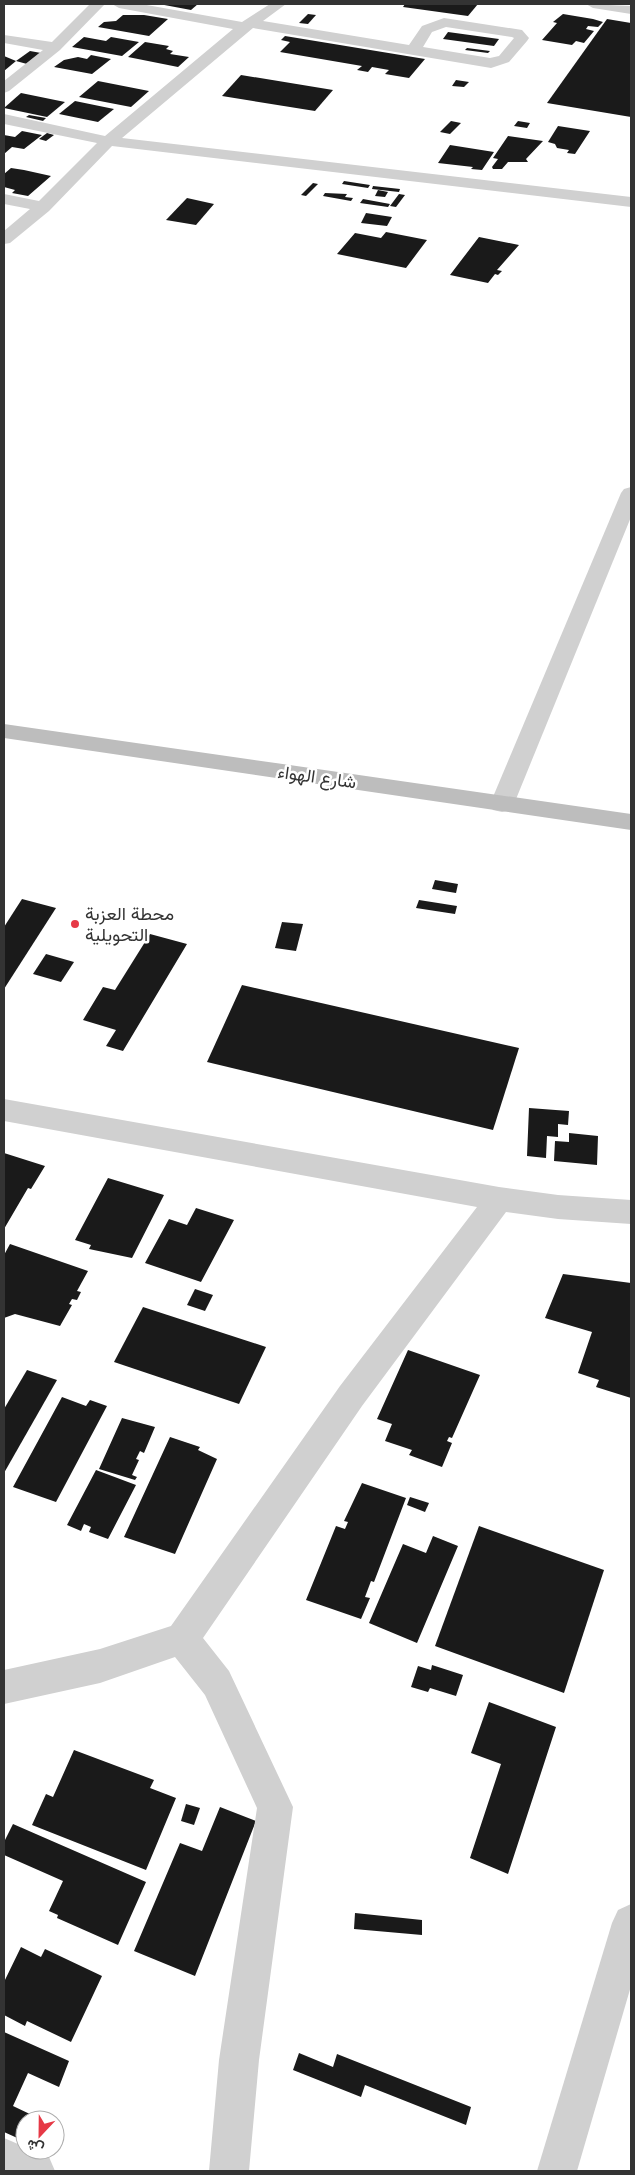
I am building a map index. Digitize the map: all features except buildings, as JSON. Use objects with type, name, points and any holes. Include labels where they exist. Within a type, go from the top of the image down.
[{"type":"street","points":[[4,88],[55,47],[98,4]]},
{"type":"street","points":[[119,4],[247,25],[413,51],[491,63],[504,59],[522,38],[517,33],[444,22],[427,29],[413,51]]},
{"type":"street","points":[[4,239],[43,207],[108,141],[247,25],[279,4]]},
{"type":"street","points":[[593,4],[631,10]]},
{"type":"street","points":[[4,39],[55,47]]},
{"type":"street","points":[[4,119],[108,141],[631,202]]},
{"type":"street","points":[[4,199],[43,207]]},
{"type":"street","points":[[502,804],[631,493]]},
{"type":"street","name":"شارع الهواء","points":[[4,732],[631,822]]},
{"type":"street","points":[[4,1110],[498,1199],[558,1207],[631,1212]]},
{"type":"street","points":[[5,1689],[100,1666],[182,1639],[351,1396],[498,1199]]},
{"type":"street","points":[[182,1639],[217,1682],[274,1807],[239,2060],[229,2171]]},
{"type":"street","points":[[557,2171],[631,1923]]},
{"type":"street","points":[[4,2158],[35,2171]]},
{"type":"place","name":"محطة العزبة التحويلية","points":[[75,924]]}]
